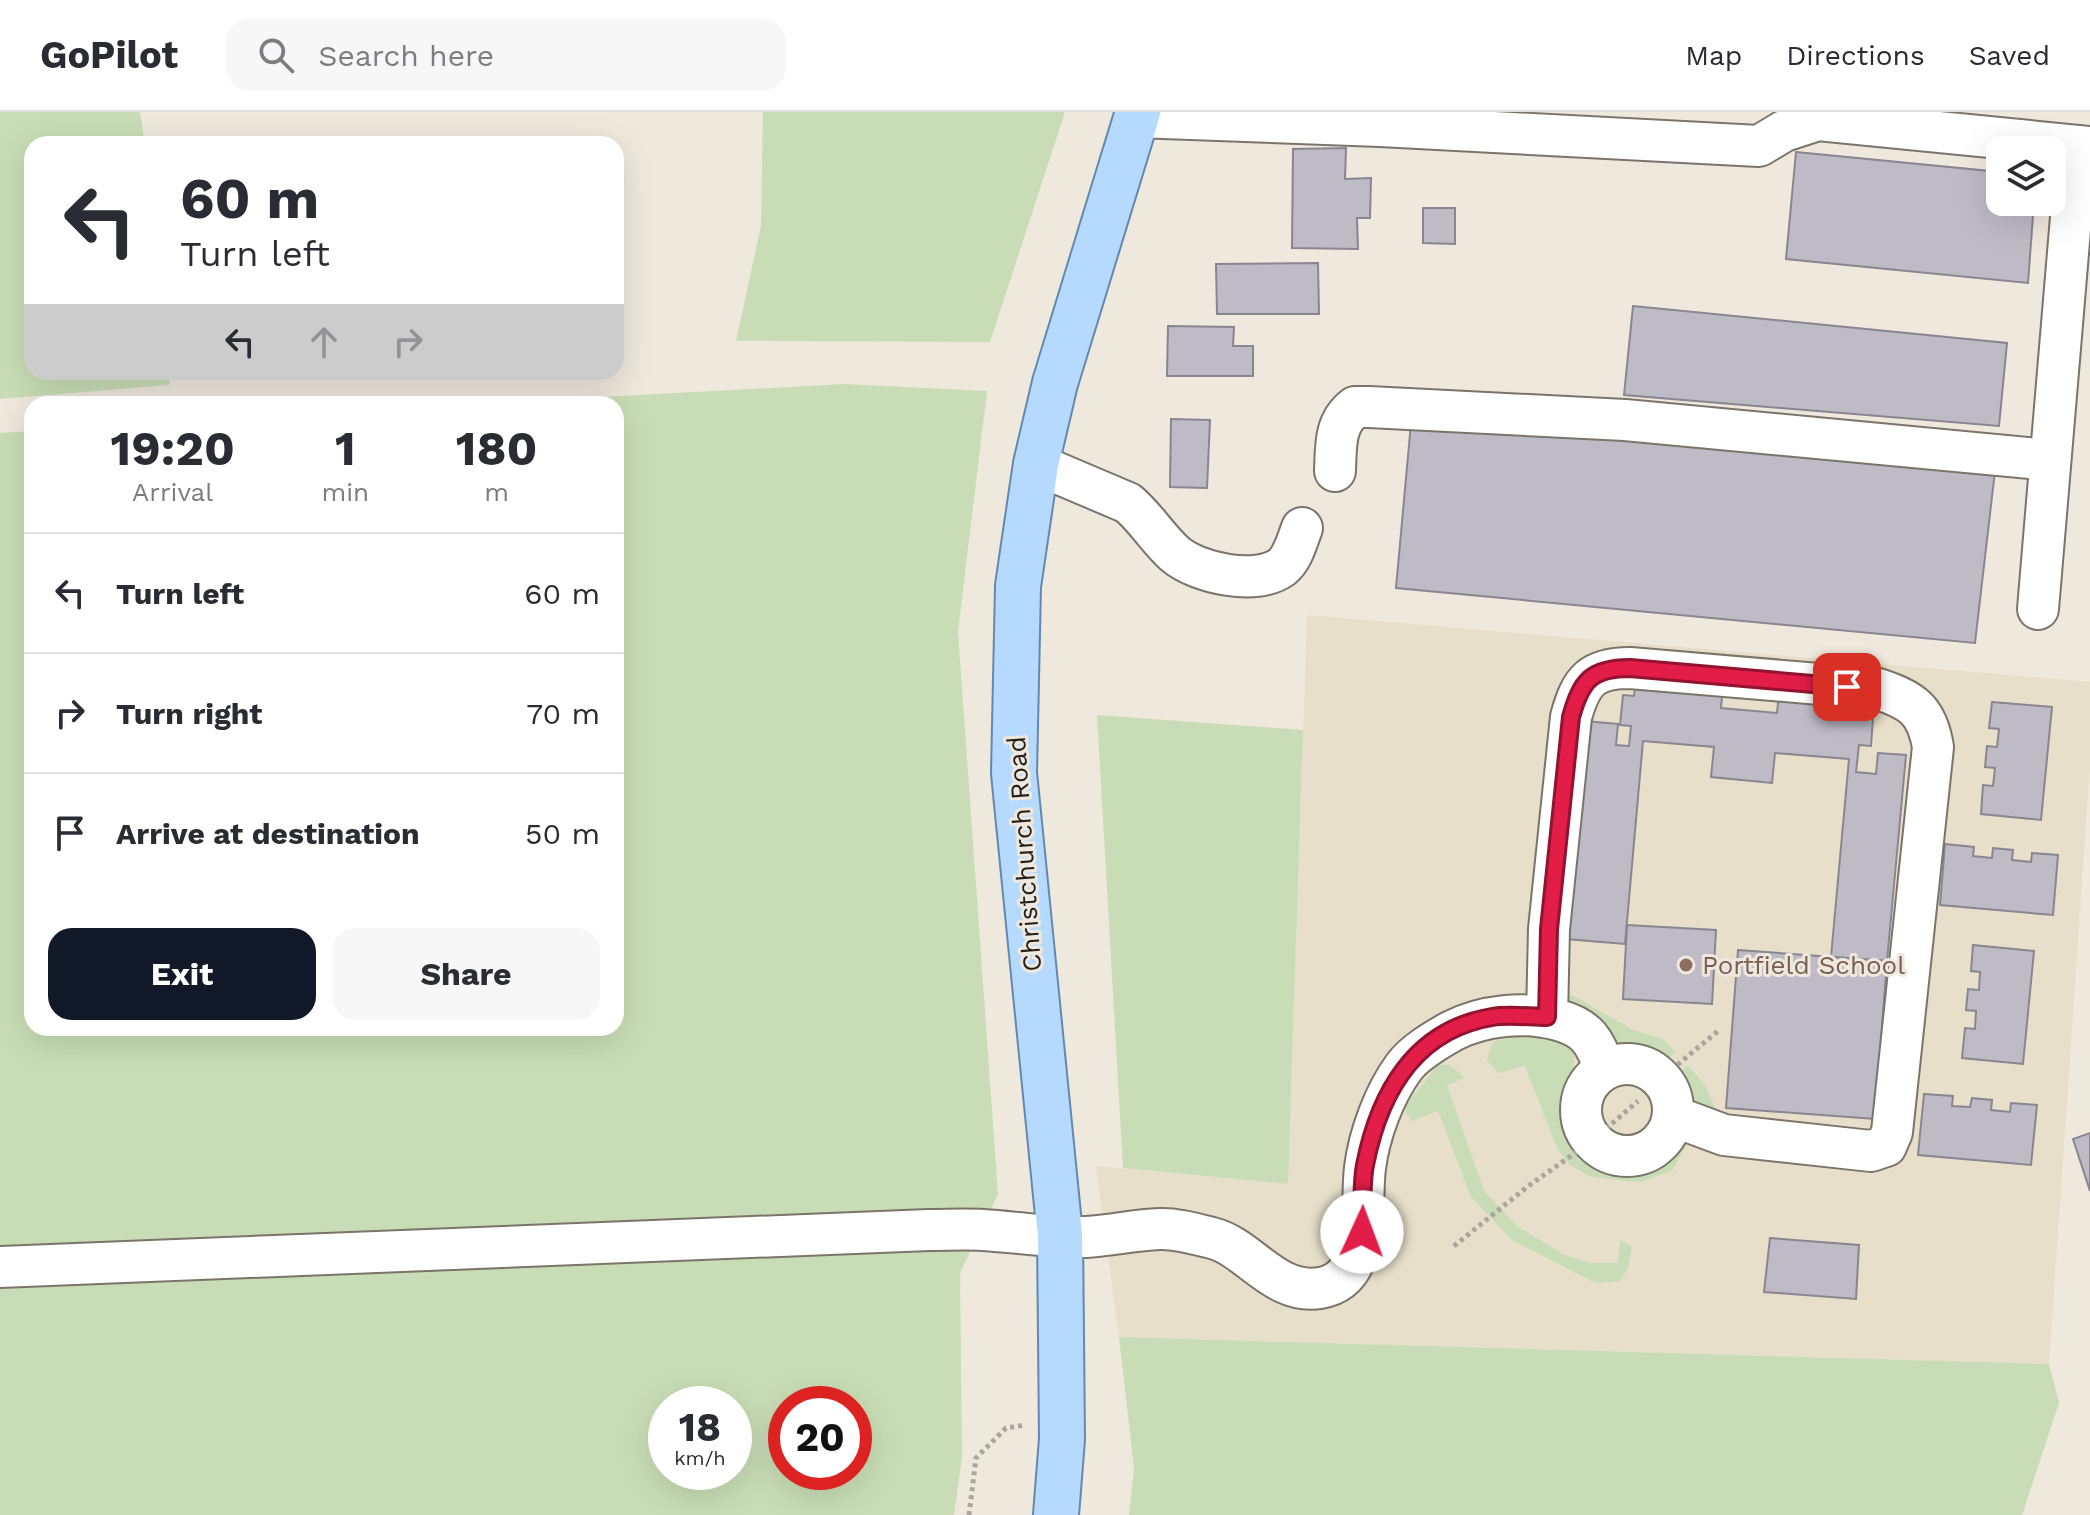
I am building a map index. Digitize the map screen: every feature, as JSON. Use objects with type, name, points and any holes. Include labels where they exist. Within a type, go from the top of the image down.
[{"type":"main road","name":"Christchurch Road","points":[[1056,1515],[1062,1439],[1060,1235],[1014,773],[1018,586],[1036,464],[1055,383],[1137,115]]},
{"type":"lane","points":[[1137,115],[1759,146],[1784,131],[1818,120],[2084,146],[2050,460],[2038,609]]},
{"type":"lane","points":[[1335,471],[1336,437],[1340,424],[1355,407],[1625,420],[2050,460]]},
{"type":"lane","points":[[1036,464],[1128,503],[1172,552],[1204,570],[1241,576],[1275,571],[1294,551],[1302,528]]},
{"type":"lane","points":[[1547,1017],[1549,929],[1571,717],[1578,693],[1593,674],[1613,668],[1630,668],[1878,689],[1903,697],[1918,710],[1930,728],[1933,747],[1892,1132],[1886,1146],[1871,1151],[1724,1135],[1657,1094]]},
{"type":"lane","points":[[0,1267],[929,1230],[1086,1237],[1162,1229],[1216,1239],[1287,1285],[1320,1288],[1345,1276],[1357,1253],[1362,1232],[1365,1167],[1377,1120],[1405,1065],[1435,1040],[1464,1025],[1492,1017],[1547,1017],[1577,1025],[1595,1044],[1605,1069]]},
{"type":"lane","points":[[1616,1065],[1641,1066],[1657,1094],[1669,1130],[1650,1151],[1621,1157],[1607,1153],[1592,1141],[1581,1119],[1581,1104],[1593,1078],[1605,1069],[1616,1065]]},
{"type":"path","points":[[1454,1246],[1527,1187],[1657,1094],[1718,1031]]},
{"type":"path","points":[[969,1515],[976,1458],[1006,1428],[1026,1425]]},
{"type":"shaded area","name":"Portfield School","points":[[1307,615],[2090,682],[2090,764],[2049,1364],[1119,1337],[1096,1166],[1288,1184]]},
{"type":"green space","points":[[0,112],[140,112],[144,136],[24,136],[24,380],[170,380],[169,385],[0,399]]},
{"type":"green space","points":[[763,112],[1065,112],[990,342],[736,341],[761,226]]},
{"type":"green space","points":[[844,384],[987,391],[958,632],[998,1194],[960,1273],[962,1457],[954,1515],[0,1515],[0,433],[24,432],[24,1036],[624,1036],[624,396],[620,396]]},
{"type":"green space","points":[[1097,715],[1303,730],[1288,1184],[1123,1168]]},
{"type":"green space","points":[[1560,988],[1633,1030],[1663,1039],[1675,1052],[1660,1067],[1620,1048],[1558,1004]]},
{"type":"green space","points":[[1524,1034],[1570,1041],[1574,1067],[1564,1114],[1569,1141],[1611,1167],[1634,1170],[1658,1161],[1676,1134],[1691,1137],[1672,1171],[1640,1182],[1591,1177],[1570,1165],[1557,1148],[1525,1066],[1498,1073],[1487,1060],[1493,1042]]},
{"type":"green space","points":[[1437,1065],[1450,1065],[1465,1078],[1447,1085],[1484,1191],[1518,1227],[1565,1255],[1592,1263],[1618,1263],[1620,1240],[1632,1247],[1628,1268],[1620,1281],[1596,1283],[1513,1241],[1471,1197],[1438,1111],[1412,1121],[1402,1107]]},
{"type":"green space","points":[[1688,1065],[1706,1087],[1722,1124],[1689,1110],[1675,1077]]},
{"type":"green space","points":[[1119,1337],[2049,1364],[2059,1403],[2022,1515],[1129,1515],[1134,1468]]},
{"type":"building","points":[[1346,148],[1345,179],[1371,178],[1370,218],[1357,218],[1358,249],[1292,248],[1293,149]]},
{"type":"building","points":[[1796,152],[1986,171],[1986,216],[2033,216],[2028,283],[1786,259]]},
{"type":"building","points":[[1423,208],[1455,208],[1455,244],[1423,243]]},
{"type":"building","points":[[1318,263],[1319,314],[1217,314],[1216,264]]},
{"type":"building","points":[[1633,306],[2007,343],[1999,426],[1624,395]]},
{"type":"building","points":[[1168,326],[1234,327],[1233,346],[1253,346],[1253,376],[1167,376]]},
{"type":"building","points":[[1412,412],[1995,471],[1975,643],[1396,588]]},
{"type":"building","points":[[1171,419],[1210,420],[1207,488],[1170,487]]},
{"type":"building","points":[[1636,678],[1723,686],[1721,708],[1777,713],[1779,693],[1865,701],[1863,717],[1873,718],[1871,746],[1859,745],[1856,772],[1876,774],[1878,753],[1906,755],[1887,961],[1831,957],[1849,759],[1775,753],[1772,783],[1711,777],[1714,747],[1643,741],[1625,944],[1566,939],[1585,721],[1618,724],[1616,745],[1629,746],[1631,726],[1620,725],[1623,695],[1634,696]]},
{"type":"building","points":[[1992,702],[2052,707],[2041,820],[1981,814],[1983,785],[1993,786],[1995,768],[1985,767],[1987,746],[1997,747],[1999,729],[1989,728]]},
{"type":"building","points":[[1945,844],[1974,847],[1973,856],[1992,858],[1993,848],[2013,850],[2012,860],[2031,862],[2032,853],[2058,855],[2053,915],[1940,905]]},
{"type":"building","points":[[1627,925],[1716,930],[1712,1004],[1623,999]]},
{"type":"building","points":[[1973,945],[2034,951],[2023,1064],[1962,1058],[1965,1028],[1975,1029],[1976,1011],[1966,1010],[1968,989],[1979,990],[1980,972],[1971,971]]},
{"type":"building","points":[[1738,950],[1887,961],[1875,1119],[1726,1108]]},
{"type":"building","points":[[1924,1094],[1953,1096],[1952,1106],[1970,1107],[1972,1098],[1992,1100],[1991,1110],[2010,1112],[2011,1103],[2037,1105],[2031,1165],[1918,1155]]},
{"type":"building","points":[[2090,1133],[2090,1191],[2073,1139]]},
{"type":"building","points":[[1770,1238],[1859,1245],[1856,1299],[1764,1292]]},
{"type":"place","name":"Portfield School","points":[[1686,965]]},
{"type":"route","points":[[1362,1232],[1365,1167],[1377,1120],[1405,1065],[1435,1040],[1464,1025],[1492,1017],[1547,1017],[1549,929],[1571,717],[1578,693],[1593,674],[1613,668],[1630,668],[1847,687]]}]
